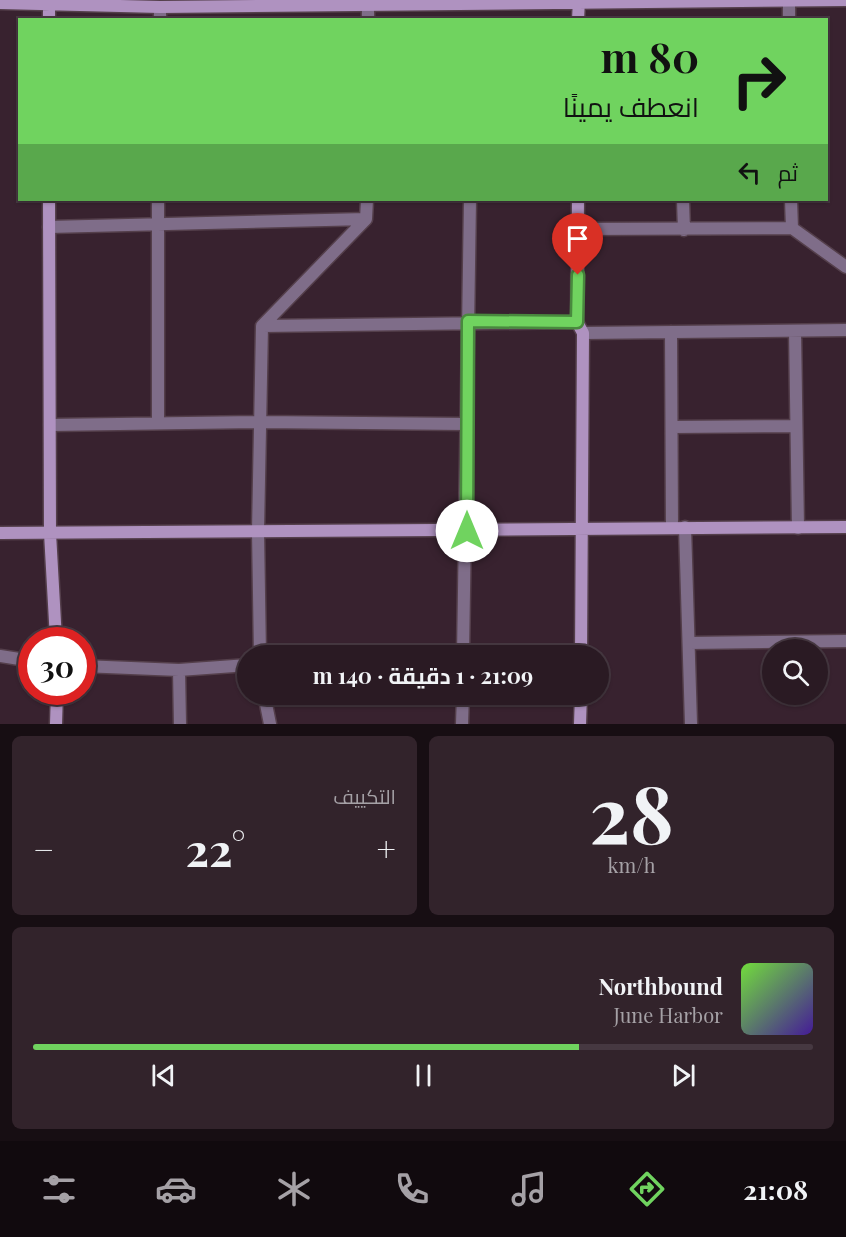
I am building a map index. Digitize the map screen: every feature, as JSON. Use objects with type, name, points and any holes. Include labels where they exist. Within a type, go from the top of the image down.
[{"type":"street","points":[[789,0],[789,18]]},
{"type":"street","points":[[0,3],[49,2],[160,13],[368,3],[846,0]]},
{"type":"street","points":[[578,18],[579,1]]},
{"type":"street","points":[[49,2],[49,18]]},
{"type":"street","points":[[49,201],[50,533],[55,627]]},
{"type":"street","points":[[158,201],[158,423]]},
{"type":"street","points":[[260,645],[258,531],[262,326],[366,219],[367,201]]},
{"type":"street","points":[[463,645],[467,531],[466,424],[470,201]]},
{"type":"street","points":[[578,201],[583,530],[581,645]]},
{"type":"street","points":[[683,201],[684,230]]},
{"type":"street","points":[[791,201],[792,228]]},
{"type":"street","points":[[50,227],[366,219]]},
{"type":"street","points":[[578,229],[792,228],[846,267]]},
{"type":"street","points":[[262,326],[468,321],[671,332],[846,330]]},
{"type":"street","points":[[795,331],[798,528]]},
{"type":"street","points":[[671,332],[672,427],[689,643],[691,724]]},
{"type":"street","points":[[50,424],[260,422],[466,424]]},
{"type":"street","points":[[672,427],[796,426]]},
{"type":"street","points":[[0,533],[846,527]]},
{"type":"street","points":[[689,643],[846,641]]},
{"type":"street","points":[[0,656],[18,659]]},
{"type":"street","points":[[96,667],[179,670],[237,666]]},
{"type":"street","points":[[179,670],[180,724]]},
{"type":"street","points":[[57,705],[57,724]]},
{"type":"street","points":[[266,705],[270,724]]},
{"type":"street","points":[[462,705],[462,724]]},
{"type":"street","points":[[580,724],[581,705]]},
{"type":"route","points":[[467,531],[468,321],[577,322],[578,275]]}]
